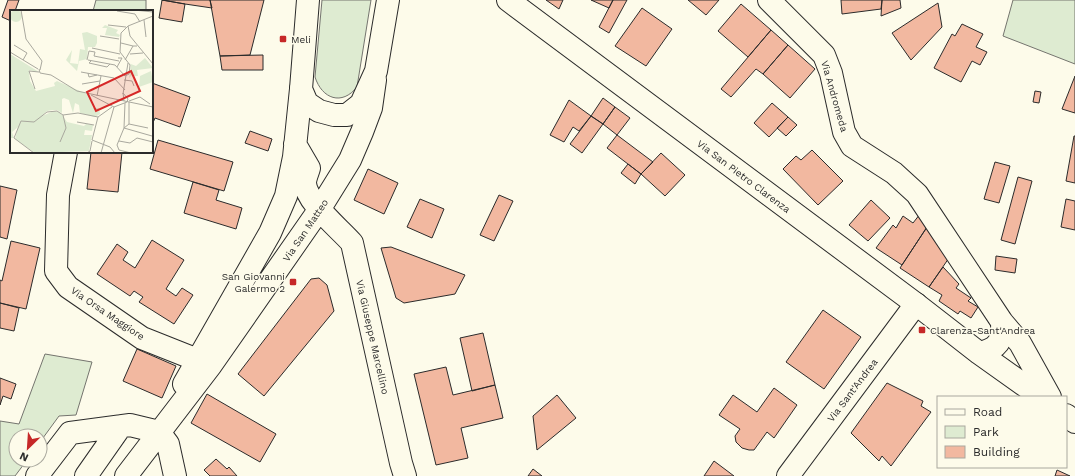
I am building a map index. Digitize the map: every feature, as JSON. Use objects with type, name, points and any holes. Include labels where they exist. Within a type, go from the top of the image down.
[{"type":"street","name":"Via San Matteo","points":[[204,362],[247,272],[270,232],[286,196],[295,144],[308,0]]},
{"type":"street","name":"Via San Matteo","points":[[126,476],[159,432],[204,362],[319,210],[350,160],[371,108],[388,0]]},
{"type":"street","name":"Via San Pietro Clarenza","points":[[508,0],[916,304],[979,353],[1040,396]]},
{"type":"street","name":"Via Andromeda","points":[[769,0],[824,54],[831,73],[844,132],[852,146],[894,173],[917,194],[1002,322],[1020,343],[1049,396]]},
{"type":"street","points":[[301,89],[307,103],[319,111],[334,115],[347,115],[360,104],[376,71]]},
{"type":"street","name":"Via Giuseppe Marcellino","points":[[295,144],[309,168],[305,182],[307,190],[319,210],[339,228],[352,244],[405,476]]},
{"type":"street","name":"Via Orsa Maggiore","points":[[66,153],[58,195],[56,271],[68,287],[142,338],[204,362]]},
{"type":"street","points":[[247,272],[263,268],[295,218],[301,214],[319,210]]},
{"type":"street","name":"Via Sant'Andrea","points":[[788,476],[916,304]]},
{"type":"street","points":[[979,353],[990,351],[998,344],[1003,334],[1002,322]]},
{"type":"street","points":[[1067,416],[1075,422]]},
{"type":"street","points":[[86,476],[122,426]]},
{"type":"street","points":[[37,476],[70,433],[130,426],[159,432],[168,444],[175,476]]},
{"type":"green space","points":[[96,0],[146,0],[146,10],[93,10]]},
{"type":"green space","points":[[322,0],[371,0],[357,87],[345,97],[339,98],[327,95],[318,85],[315,77]]},
{"type":"green space","points":[[1013,0],[1075,0],[1075,64],[1003,36]]},
{"type":"green space","points":[[45,354],[92,362],[76,415],[59,416],[48,431],[48,428],[8,428],[8,468],[21,468],[15,476],[0,476],[0,421],[19,424]]},
{"type":"building","points":[[8,0],[19,0],[15,10],[10,10],[10,21],[2,17]]},
{"type":"building","points":[[162,0],[210,0],[212,8],[185,4]]},
{"type":"building","points":[[162,0],[185,4],[182,22],[159,18]]},
{"type":"building","points":[[210,0],[264,0],[250,55],[220,56]]},
{"type":"building","points":[[546,0],[563,0],[559,9]]},
{"type":"building","points":[[591,0],[613,0],[609,8]]},
{"type":"building","points":[[613,0],[627,0],[609,33],[599,27]]},
{"type":"building","points":[[688,0],[719,0],[706,15]]},
{"type":"building","points":[[841,0],[882,0],[881,9],[842,14]]},
{"type":"building","points":[[882,0],[900,0],[901,8],[881,16]]},
{"type":"building","points":[[938,3],[942,27],[911,60],[892,33]]},
{"type":"building","points":[[741,4],[771,30],[748,57],[718,31]]},
{"type":"building","points":[[642,8],[672,29],[646,66],[615,46]]},
{"type":"building","points":[[962,24],[983,34],[976,47],[987,52],[980,65],[972,61],[961,82],[934,68],[952,34],[955,36]]},
{"type":"building","points":[[771,30],[788,45],[763,74],[756,69],[731,97],[721,89]]},
{"type":"building","points":[[788,45],[815,69],[790,98],[763,74]]},
{"type":"building","points":[[263,55],[263,70],[222,70],[220,56]]},
{"type":"building","points":[[1075,76],[1075,113],[1062,109]]},
{"type":"building","points":[[153,83],[190,97],[180,127],[155,118],[153,123]]},
{"type":"building","points":[[1035,91],[1041,92],[1039,103],[1033,102]]},
{"type":"building","points":[[603,98],[615,107],[603,124],[591,116]]},
{"type":"building","points":[[569,100],[591,116],[579,131],[573,127],[564,142],[550,135]]},
{"type":"building","points":[[772,103],[788,117],[769,137],[754,123]]},
{"type":"building","points":[[615,107],[630,118],[617,135],[603,124]]},
{"type":"building","points":[[591,116],[603,124],[582,153],[570,144]]},
{"type":"building","points":[[788,117],[797,125],[786,136],[777,128]]},
{"type":"building","points":[[250,131],[272,139],[268,151],[245,143]]},
{"type":"building","points":[[617,135],[653,162],[641,174],[607,148]]},
{"type":"building","points":[[1075,136],[1075,183],[1066,181]]},
{"type":"building","points":[[158,140],[233,162],[224,191],[150,169]]},
{"type":"building","points":[[812,150],[843,181],[818,205],[783,169],[796,156],[801,160]]},
{"type":"building","points":[[91,153],[122,153],[118,192],[87,189]]},
{"type":"building","points":[[661,153],[685,175],[665,196],[641,174]]},
{"type":"building","points":[[995,162],[1010,166],[999,203],[984,199]]},
{"type":"building","points":[[628,164],[641,174],[635,184],[621,173]]},
{"type":"building","points":[[368,169],[398,183],[384,214],[354,200]]},
{"type":"building","points":[[1018,177],[1032,181],[1015,244],[1001,240]]},
{"type":"building","points":[[193,182],[219,190],[216,200],[242,208],[236,229],[184,213]]},
{"type":"building","points":[[0,186],[17,190],[7,239],[0,237]]},
{"type":"building","points":[[499,195],[513,201],[494,241],[480,235]]},
{"type":"building","points":[[420,199],[444,209],[432,238],[407,227]]},
{"type":"building","points":[[1066,199],[1075,201],[1075,230],[1061,227]]},
{"type":"building","points":[[871,200],[890,218],[868,241],[849,225]]},
{"type":"building","points":[[920,214],[929,224],[902,265],[876,248],[893,225],[896,228],[903,216],[913,223]]},
{"type":"building","points":[[929,224],[951,255],[929,287],[900,268]]},
{"type":"building","points":[[152,240],[184,260],[166,289],[176,296],[182,288],[193,295],[174,324],[139,302],[143,297],[134,291],[130,296],[97,274],[117,244],[128,252],[123,260],[135,268]]},
{"type":"building","points":[[11,241],[40,248],[26,309],[0,303],[0,280],[2,281]]},
{"type":"building","points":[[391,247],[465,275],[455,294],[404,303],[396,298],[381,248]]},
{"type":"building","points":[[996,256],[1017,259],[1015,273],[995,270]]},
{"type":"building","points":[[943,267],[959,284],[956,288],[971,298],[968,301],[978,307],[971,318],[960,311],[958,314],[939,301],[942,295],[929,287]]},
{"type":"building","points":[[319,278],[327,285],[334,311],[264,396],[238,374],[311,279]]},
{"type":"building","points":[[0,303],[19,308],[14,331],[0,328]]},
{"type":"building","points":[[823,310],[861,337],[824,389],[786,362]]},
{"type":"building","points":[[483,333],[495,385],[472,391],[460,338]]},
{"type":"building","points":[[137,349],[176,366],[162,398],[123,381]]},
{"type":"building","points":[[446,367],[453,395],[495,385],[503,418],[461,428],[468,458],[436,465],[414,374]]},
{"type":"building","points":[[0,378],[16,384],[11,399],[3,396],[0,405]]},
{"type":"building","points":[[887,383],[923,401],[921,406],[931,412],[891,466],[882,456],[879,461],[851,433]]},
{"type":"building","points":[[774,388],[797,405],[774,438],[767,432],[754,450],[742,448],[736,442],[735,436],[740,429],[719,415],[733,395],[757,412]]},
{"type":"building","points":[[207,394],[276,434],[260,462],[191,423]]},
{"type":"building","points":[[557,395],[576,418],[537,450],[533,416]]},
{"type":"building","points":[[216,459],[227,469],[229,467],[237,476],[210,476],[204,470]]},
{"type":"building","points":[[714,461],[734,476],[704,476]]},
{"type":"building","points":[[533,469],[542,476],[528,476]]},
{"type":"building","points":[[1057,470],[1070,476],[1055,476]]},
{"type":"place","name":"Meli","points":[[283,39]]},
{"type":"place","name":"San Giovanni Galermo 2","points":[[293,282]]},
{"type":"place","name":"Clarenza-Sant'Andrea","points":[[922,330]]}]
